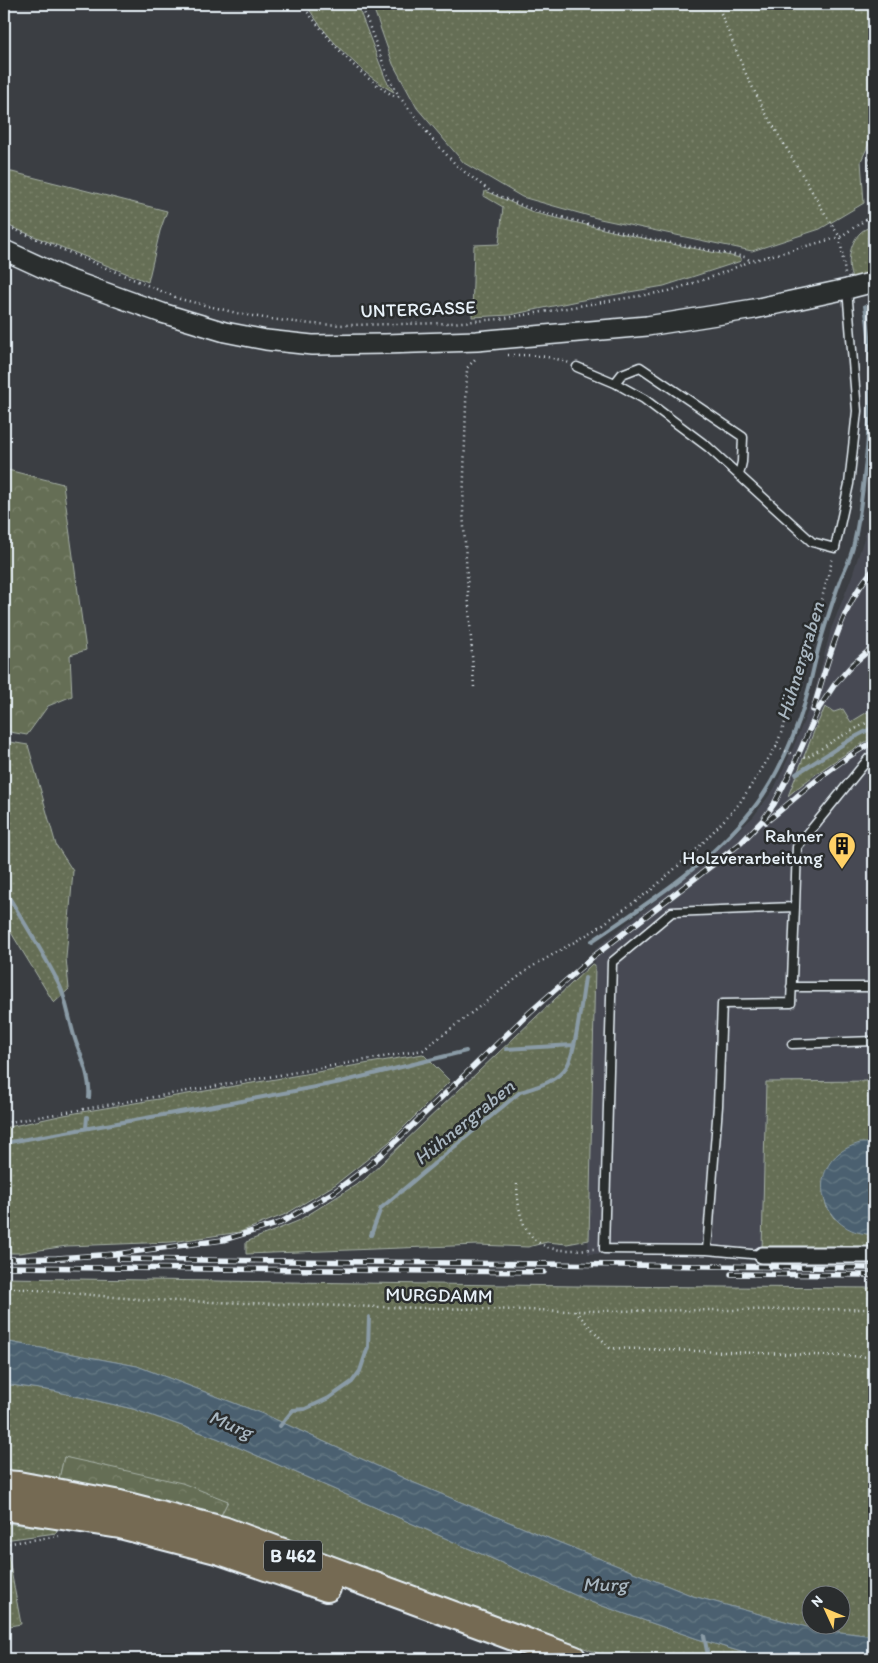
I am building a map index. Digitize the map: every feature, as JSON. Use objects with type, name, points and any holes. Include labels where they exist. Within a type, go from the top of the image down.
[{"type":"highway","name":"B 462","points":[[4,1484],[120,1504],[223,1530],[573,1659]]},
{"type":"highway","name":"B 462","points":[[4,1507],[120,1524],[220,1551],[384,1608],[521,1659]]},
{"type":"street","points":[[4,250],[65,278],[162,313],[225,332],[266,340],[312,345],[477,341],[647,326],[754,309],[874,282]]},
{"type":"street","points":[[762,1255],[874,1256]]},
{"type":"lane","points":[[577,367],[615,383],[652,405],[708,447],[812,542],[835,548],[849,484],[858,411],[847,289]]},
{"type":"lane","points":[[615,383],[622,374],[640,367],[743,437],[742,462],[739,475]]},
{"type":"lane","points":[[707,1250],[718,1106],[722,1004],[791,1002],[796,907],[796,847],[869,758],[874,758]]},
{"type":"lane","points":[[762,1255],[707,1250],[604,1249],[612,962],[672,912],[796,907]]},
{"type":"lane","points":[[791,987],[874,987]]},
{"type":"lane","points":[[792,1044],[874,1041]]},
{"type":"path","points":[[302,4],[334,45],[354,66],[378,87],[396,97],[399,96]]},
{"type":"path","points":[[361,4],[388,76],[399,96],[433,140],[458,167],[494,194],[536,211],[650,239],[745,257],[751,261]]},
{"type":"path","points":[[718,4],[745,72],[765,112],[840,237],[847,289]]},
{"type":"path","points":[[874,148],[868,180],[874,200]]},
{"type":"path","name":"UNTERGASSE","points":[[4,225],[180,299],[241,314],[312,324],[346,325],[450,323],[500,318],[669,291],[712,277],[751,261],[840,237],[874,214]]},
{"type":"path","points":[[502,355],[534,355],[558,358],[577,367]]},
{"type":"path","points":[[474,687],[463,510],[467,368],[477,357],[486,356]]},
{"type":"path","points":[[4,1123],[424,1050],[530,968],[595,930],[651,890],[697,849],[739,804],[776,747],[806,658],[835,548]]},
{"type":"path","points":[[776,747],[806,758],[874,719]]},
{"type":"path","points":[[517,1184],[523,1221],[535,1242],[553,1249],[604,1249]]},
{"type":"path","name":"MURGDAMM","points":[[4,1287],[147,1300],[380,1307],[575,1311],[874,1309]]},
{"type":"path","points":[[575,1311],[610,1348],[874,1357]]},
{"type":"path","points":[[4,1544],[59,1536]]},
{"type":"shaded area","points":[[874,468],[874,1251],[707,1250],[588,1254],[595,949],[707,859],[753,817],[774,789],[813,698],[831,629],[852,576],[866,532]]},
{"type":"green space","points":[[306,4],[357,4],[386,80],[394,92],[370,76],[333,41]]},
{"type":"green space","points":[[372,4],[874,4],[874,133],[861,161],[864,203],[820,229],[752,251],[600,219],[522,197],[464,163],[417,108],[393,64]]},
{"type":"green space","points":[[4,170],[167,211],[160,231],[148,282],[4,224]]},
{"type":"green space","points":[[485,191],[535,213],[637,237],[741,258],[741,261],[664,286],[510,315],[472,317],[474,245],[499,244],[503,207],[484,196]]},
{"type":"green space","points":[[868,228],[874,232],[874,280],[855,283],[850,270],[850,253],[856,237]]},
{"type":"green space","points":[[4,469],[63,484],[86,650],[70,655],[72,696],[48,706],[27,735],[4,731]]},
{"type":"green space","points":[[825,707],[834,712],[843,709],[851,722],[874,708],[874,737],[830,764],[788,796],[815,729]]},
{"type":"green space","points":[[4,741],[28,745],[56,845],[73,871],[66,958],[69,989],[54,1003],[4,921]]},
{"type":"green space","points":[[592,964],[595,965],[589,1240],[567,1244],[547,1242],[528,1247],[478,1245],[246,1254],[246,1242],[298,1221],[364,1180]]},
{"type":"green space","points":[[423,1054],[450,1081],[389,1142],[336,1184],[286,1214],[240,1232],[172,1242],[67,1246],[19,1253],[4,1253],[4,1128],[64,1115]]},
{"type":"green space","points":[[874,1081],[874,1143],[872,1142],[824,1197],[827,1208],[834,1218],[866,1234],[874,1234],[874,1251],[762,1250],[766,1082]]},
{"type":"green space","points":[[4,1278],[874,1288],[874,1636],[850,1633],[850,1586],[800,1586],[800,1625],[693,1596],[412,1482],[268,1416],[137,1366],[4,1341]]},
{"type":"green space","points":[[4,1384],[54,1391],[133,1409],[217,1438],[591,1602],[698,1639],[765,1659],[614,1659],[299,1543],[220,1517],[228,1501],[64,1457],[59,1479],[4,1475]]},
{"type":"green space","points":[[64,1457],[182,1483],[228,1501],[220,1517],[132,1494],[59,1479]]},
{"type":"green space","points":[[4,1523],[57,1529],[56,1533],[4,1540]]},
{"type":"green space","points":[[7,1549],[21,1624],[4,1627],[4,1550]]},
{"type":"water","points":[[860,1143],[874,1143],[874,1234],[858,1232],[845,1226],[834,1217],[826,1205],[823,1192],[823,1178],[829,1165],[839,1153]]},
{"type":"water","name":"Murg","points":[[4,1341],[137,1366],[268,1416],[412,1482],[693,1596],[800,1625],[800,1636],[850,1636],[850,1633],[874,1636],[874,1659],[765,1659],[698,1639],[591,1602],[217,1438],[133,1409],[54,1391],[4,1384]]},
{"type":"waterway","name":"Hühnergraben","points":[[592,941],[677,882],[717,848],[735,830],[761,798],[786,754],[804,706],[818,650],[841,578],[852,552],[859,520],[867,449],[870,395],[870,341],[865,306]]},
{"type":"waterway","points":[[796,774],[874,727]]},
{"type":"waterway","points":[[4,889],[60,986],[89,1084],[89,1098]]},
{"type":"waterway","name":"Hühnergraben","points":[[371,1235],[381,1208],[520,1092],[546,1083],[563,1072],[573,1049],[585,978]]},
{"type":"waterway","points":[[506,1049],[573,1045]]},
{"type":"waterway","points":[[4,1143],[341,1082],[466,1051]]},
{"type":"waterway","points":[[86,1128],[87,1117]]},
{"type":"waterway","name":"Hühnergraben","points":[[280,1426],[293,1410],[305,1409],[329,1398],[352,1382],[360,1371],[368,1347],[369,1317]]},
{"type":"waterway","points":[[704,1636],[707,1651]]},
{"type":"railway","points":[[813,710],[836,636],[844,617],[862,583],[874,569]]},
{"type":"railway","points":[[57,1258],[116,1254],[223,1240],[280,1223],[334,1192],[366,1168],[397,1140],[530,1012],[594,956],[741,843],[762,821],[774,804],[819,708],[835,684],[852,665],[874,646]]},
{"type":"railway","points":[[766,822],[831,769],[874,742]]},
{"type":"railway","points":[[4,1259],[64,1258]]},
{"type":"railway","points":[[119,1259],[874,1268]]},
{"type":"railway","points":[[4,1267],[544,1272]]},
{"type":"railway","points":[[731,1274],[874,1275]]},
{"type":"place","name":"Rahner Holzverarbeitung","points":[[842,870]]}]
